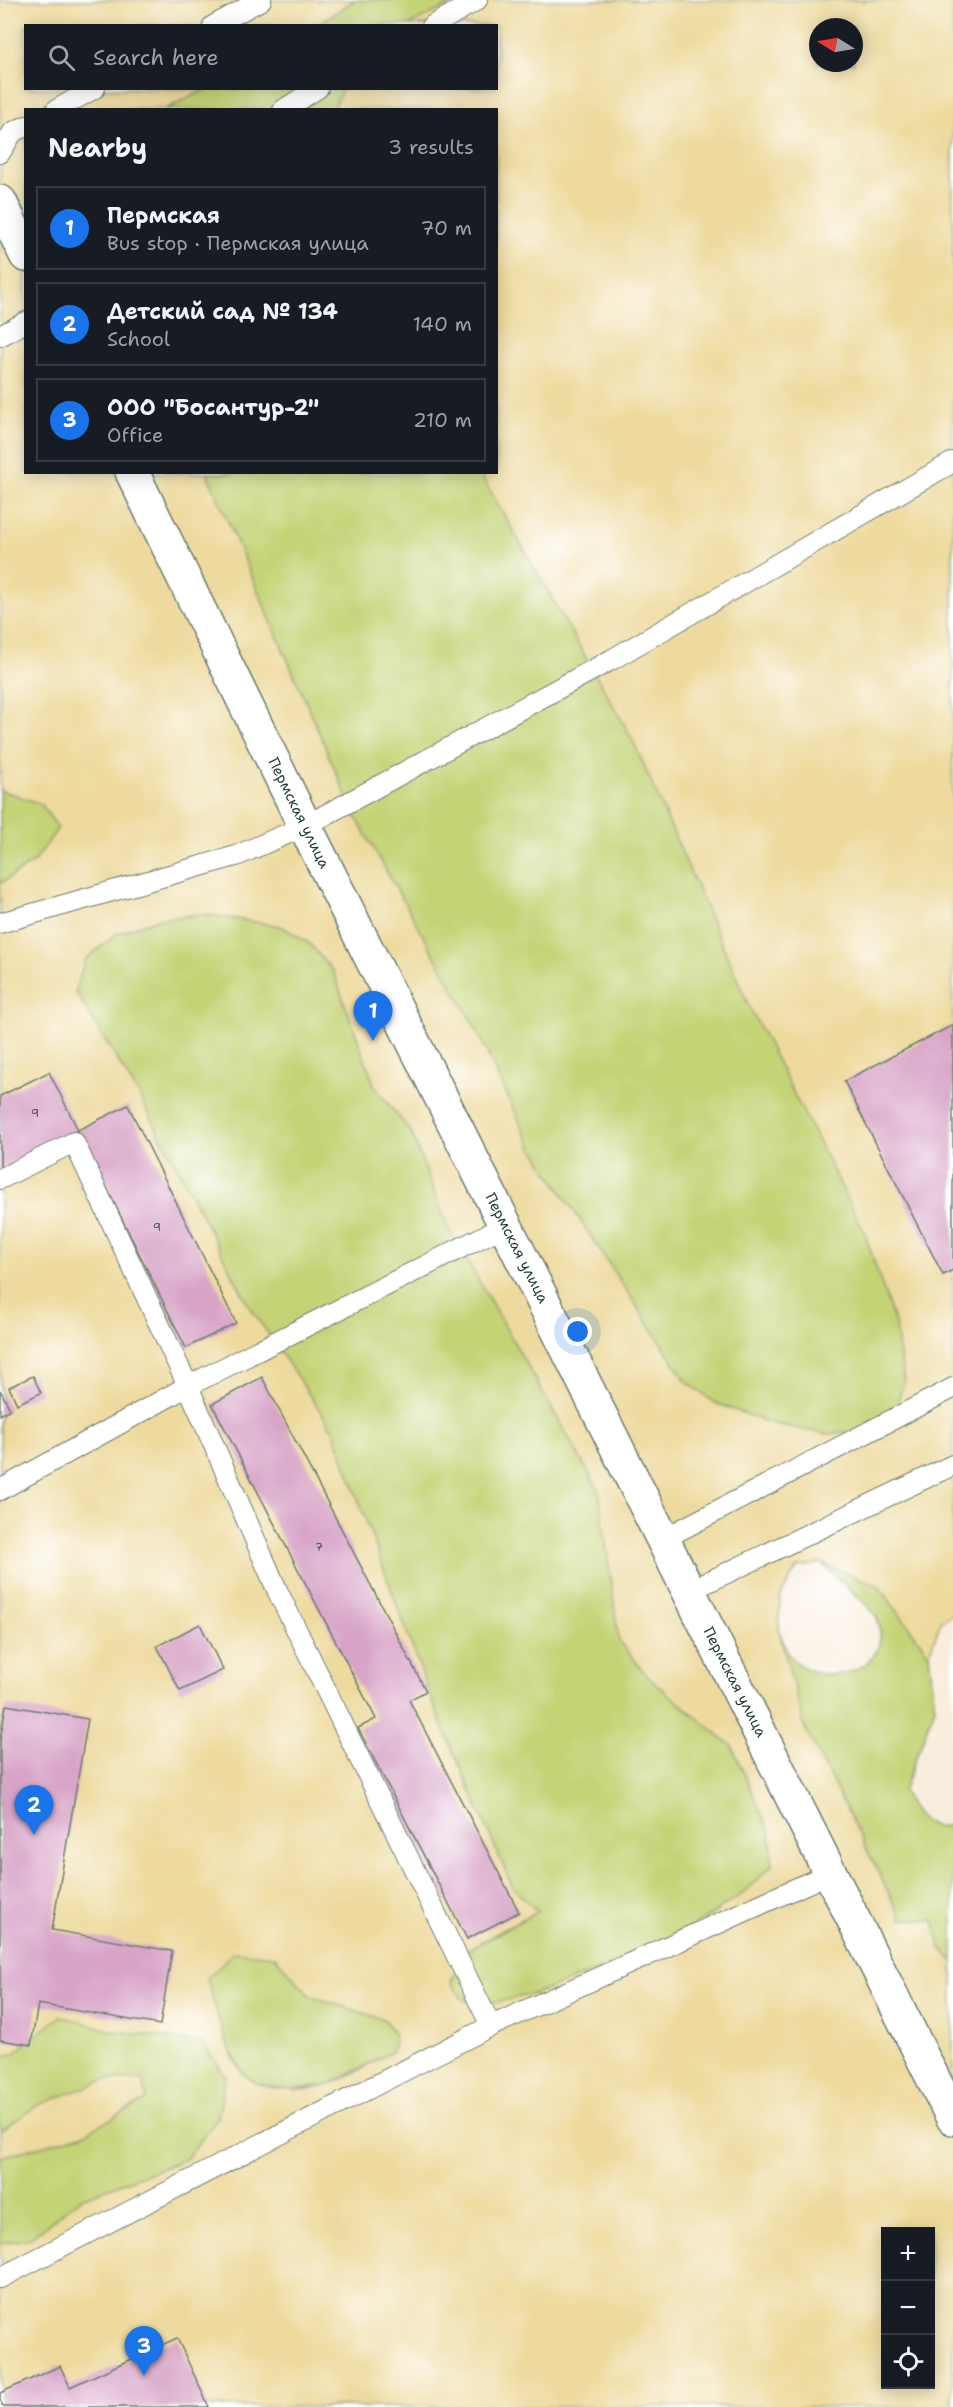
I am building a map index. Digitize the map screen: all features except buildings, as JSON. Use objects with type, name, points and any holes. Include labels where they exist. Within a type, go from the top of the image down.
[{"type":"street","points":[[0,202],[24,251]]},
{"type":"street","name":"Пермская улица","points":[[133,474],[305,826],[953,2118]]},
{"type":"lane","points":[[217,24],[261,0]]},
{"type":"lane","points":[[435,24],[477,0]]},
{"type":"lane","points":[[60,108],[91,90]]},
{"type":"lane","points":[[286,108],[315,90]]},
{"type":"lane","points":[[0,153],[13,132],[24,127]]},
{"type":"lane","points":[[0,336],[24,323]]},
{"type":"lane","points":[[0,923],[236,856],[305,826],[611,660],[953,462]]},
{"type":"lane","points":[[0,1179],[74,1142],[188,1386],[278,1592],[491,2026]]},
{"type":"lane","points":[[0,1490],[188,1386],[506,1225]]},
{"type":"lane","points":[[663,1539],[953,1389]]},
{"type":"lane","points":[[689,1591],[953,1465]]},
{"type":"lane","points":[[0,2278],[491,2026],[830,1873]]},
{"type":"green space","points":[[355,0],[460,0],[411,24],[320,24]]},
{"type":"green space","points":[[204,90],[342,90],[334,108],[169,108]]},
{"type":"green space","points":[[207,474],[481,474],[632,738],[749,1006],[864,1231],[896,1327],[904,1382],[894,1413],[863,1430],[826,1434],[770,1423],[715,1403],[686,1381],[531,1146],[475,1027],[354,814]]},
{"type":"green space","points":[[0,790],[41,804],[58,828],[35,861],[0,884]]},
{"type":"green space","points":[[203,914],[281,926],[309,943],[333,971],[375,1087],[411,1132],[447,1225],[599,1491],[619,1641],[649,1678],[732,1746],[770,1833],[773,1865],[742,1894],[661,1948],[534,1994],[482,2005],[463,2000],[451,1982],[465,1952],[538,1911],[513,1888],[433,1704],[333,1430],[248,1304],[140,1097],[75,991],[85,960],[116,934],[158,919]]},
{"type":"green space","points":[[0,1478],[274,1956],[311,1996],[385,2020],[395,2035],[392,2052],[326,2086],[287,2090],[258,2084],[243,2073],[229,2049],[210,2055],[226,2076],[218,2118],[186,2159],[79,2199],[31,2238],[0,2244],[0,2157],[82,2135],[0,2154]]},
{"type":"green space","points":[[821,1563],[878,1585],[929,1654],[935,1708],[903,1791],[922,1819],[935,1826],[953,1825],[953,1962],[940,1947],[934,1920],[902,1919],[804,1726],[779,1631],[794,1660],[808,1669],[823,1674],[839,1674],[855,1670],[868,1662],[877,1651],[880,1636],[877,1618],[874,1614]]},
{"type":"sand","points":[[0,0],[355,0],[319,24],[24,24],[24,90],[204,90],[167,108],[24,108],[24,474],[207,474],[354,814],[475,1027],[531,1146],[686,1381],[715,1403],[770,1423],[826,1434],[863,1430],[894,1413],[904,1382],[896,1327],[864,1231],[749,1006],[632,738],[481,474],[498,474],[498,108],[334,108],[342,90],[498,90],[498,24],[411,24],[460,0],[953,0],[953,1613],[941,1621],[929,1654],[878,1585],[821,1563],[797,1568],[780,1597],[779,1631],[804,1726],[902,1919],[934,1920],[940,1947],[953,1962],[953,2407],[0,2407],[0,2244],[31,2238],[79,2199],[186,2159],[218,2118],[226,2076],[202,2043],[109,2030],[61,2016],[13,2054],[0,2057],[0,884],[35,861],[58,828],[41,804],[0,790]],"holes":[[[203,914],[281,926],[309,943],[333,971],[375,1087],[411,1132],[447,1225],[599,1491],[619,1641],[649,1678],[732,1746],[770,1833],[773,1865],[742,1894],[662,1948],[534,1994],[482,2005],[463,2000],[451,1982],[465,1952],[512,1924],[538,1912],[513,1888],[433,1704],[333,1430],[248,1304],[140,1097],[75,991],[85,960],[116,934],[158,919]],[[233,1952],[274,1956],[311,1996],[385,2020],[395,2035],[392,2052],[342,2079],[317,2088],[282,2089],[250,2079],[243,2073],[231,2054],[207,1979]]]},
{"type":"sand","points":[[107,2079],[143,2080],[147,2099],[82,2135],[0,2157],[0,2131],[38,2105]]},
{"type":"place","name":"Пермская","points":[[373,1041]]},
{"type":"place","name":"Детский сад № 134","points":[[34,1835]]},
{"type":"place","name":"ООО \"Босантур-2\"","points":[[144,2376]]}]
